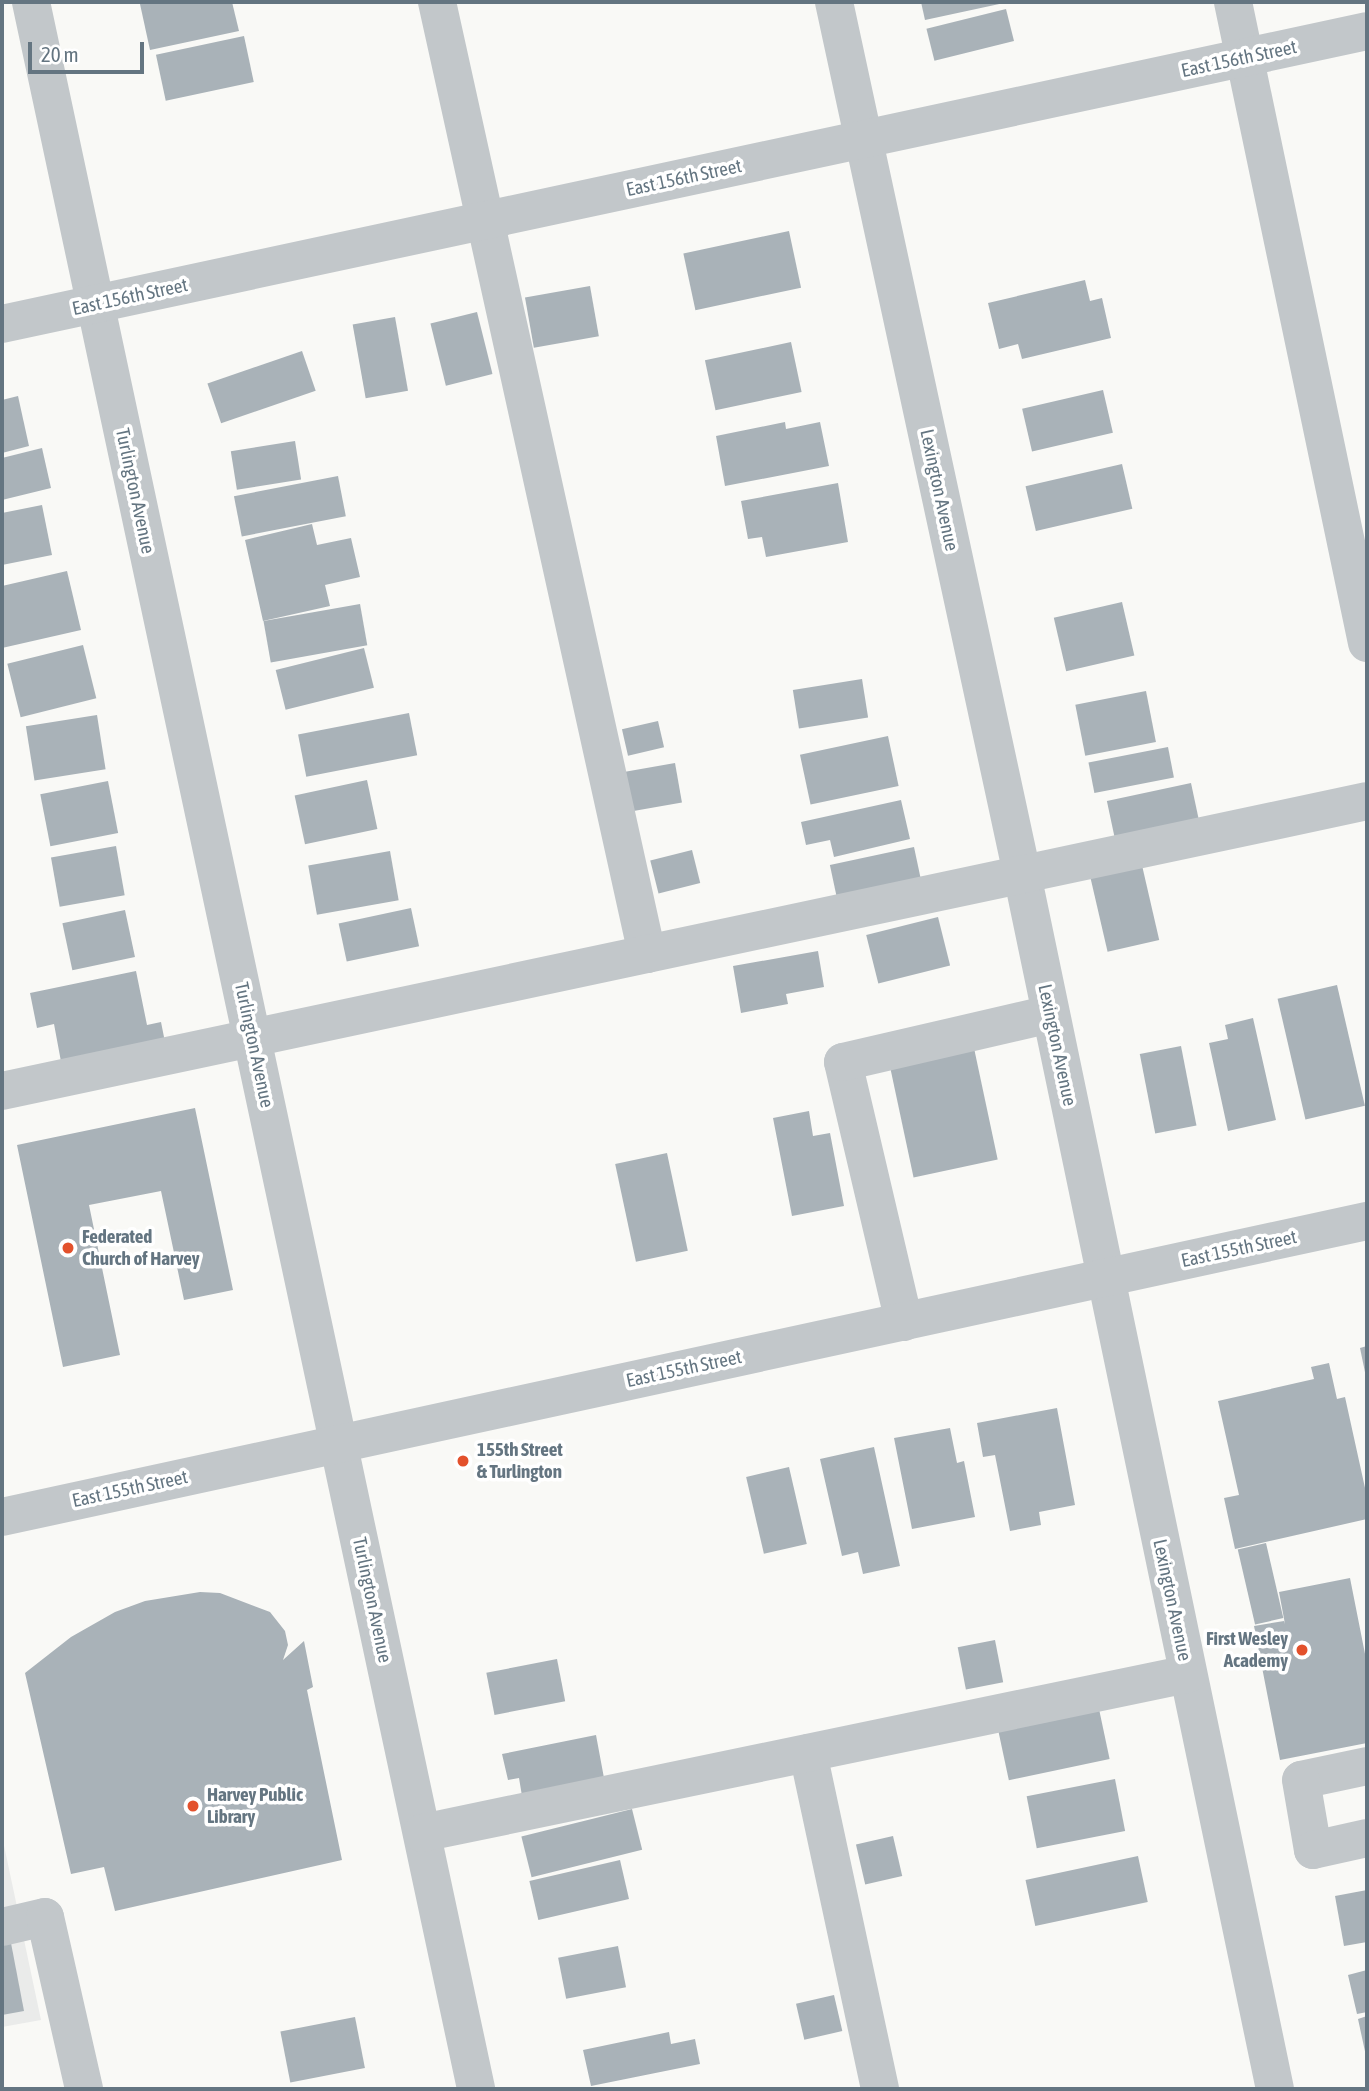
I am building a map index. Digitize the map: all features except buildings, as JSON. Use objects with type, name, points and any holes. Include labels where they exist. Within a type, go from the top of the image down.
[{"type":"street","name":"Turlington Avenue","points":[[31,2],[476,2089]]},
{"type":"street","points":[[437,2],[647,954]]},
{"type":"street","name":"Lexington Avenue","points":[[834,2],[1022,874],[1275,2089]]},
{"type":"street","points":[[1233,2],[1367,643]]},
{"type":"street","name":"East 156th Street","points":[[2,324],[1367,31]]},
{"type":"street","points":[[2,1091],[1367,801]]},
{"type":"street","points":[[904,1322],[843,1062],[1051,1014]]},
{"type":"street","name":"East 155th Street","points":[[2,1517],[1367,1222]]},
{"type":"street","points":[[422,1833],[1188,1674]]},
{"type":"street","points":[[808,1753],[880,2089]]},
{"type":"street","points":[[1367,1766],[1301,1780],[1313,1850],[1367,1838]]},
{"type":"street","points":[[2,1927],[45,1917],[83,2089]]},
{"type":"shaded area","points":[[2,1836],[41,2020],[2,2027]]},
{"type":"place","name":"Federated Church of Harvey","points":[[68,1248]]},
{"type":"place","name":"155th Street & Turlington","points":[[463,1461]]},
{"type":"place","name":"First Wesley Academy","points":[[1302,1650]]},
{"type":"place","name":"Harvey Public Library","points":[[193,1806]]}]
